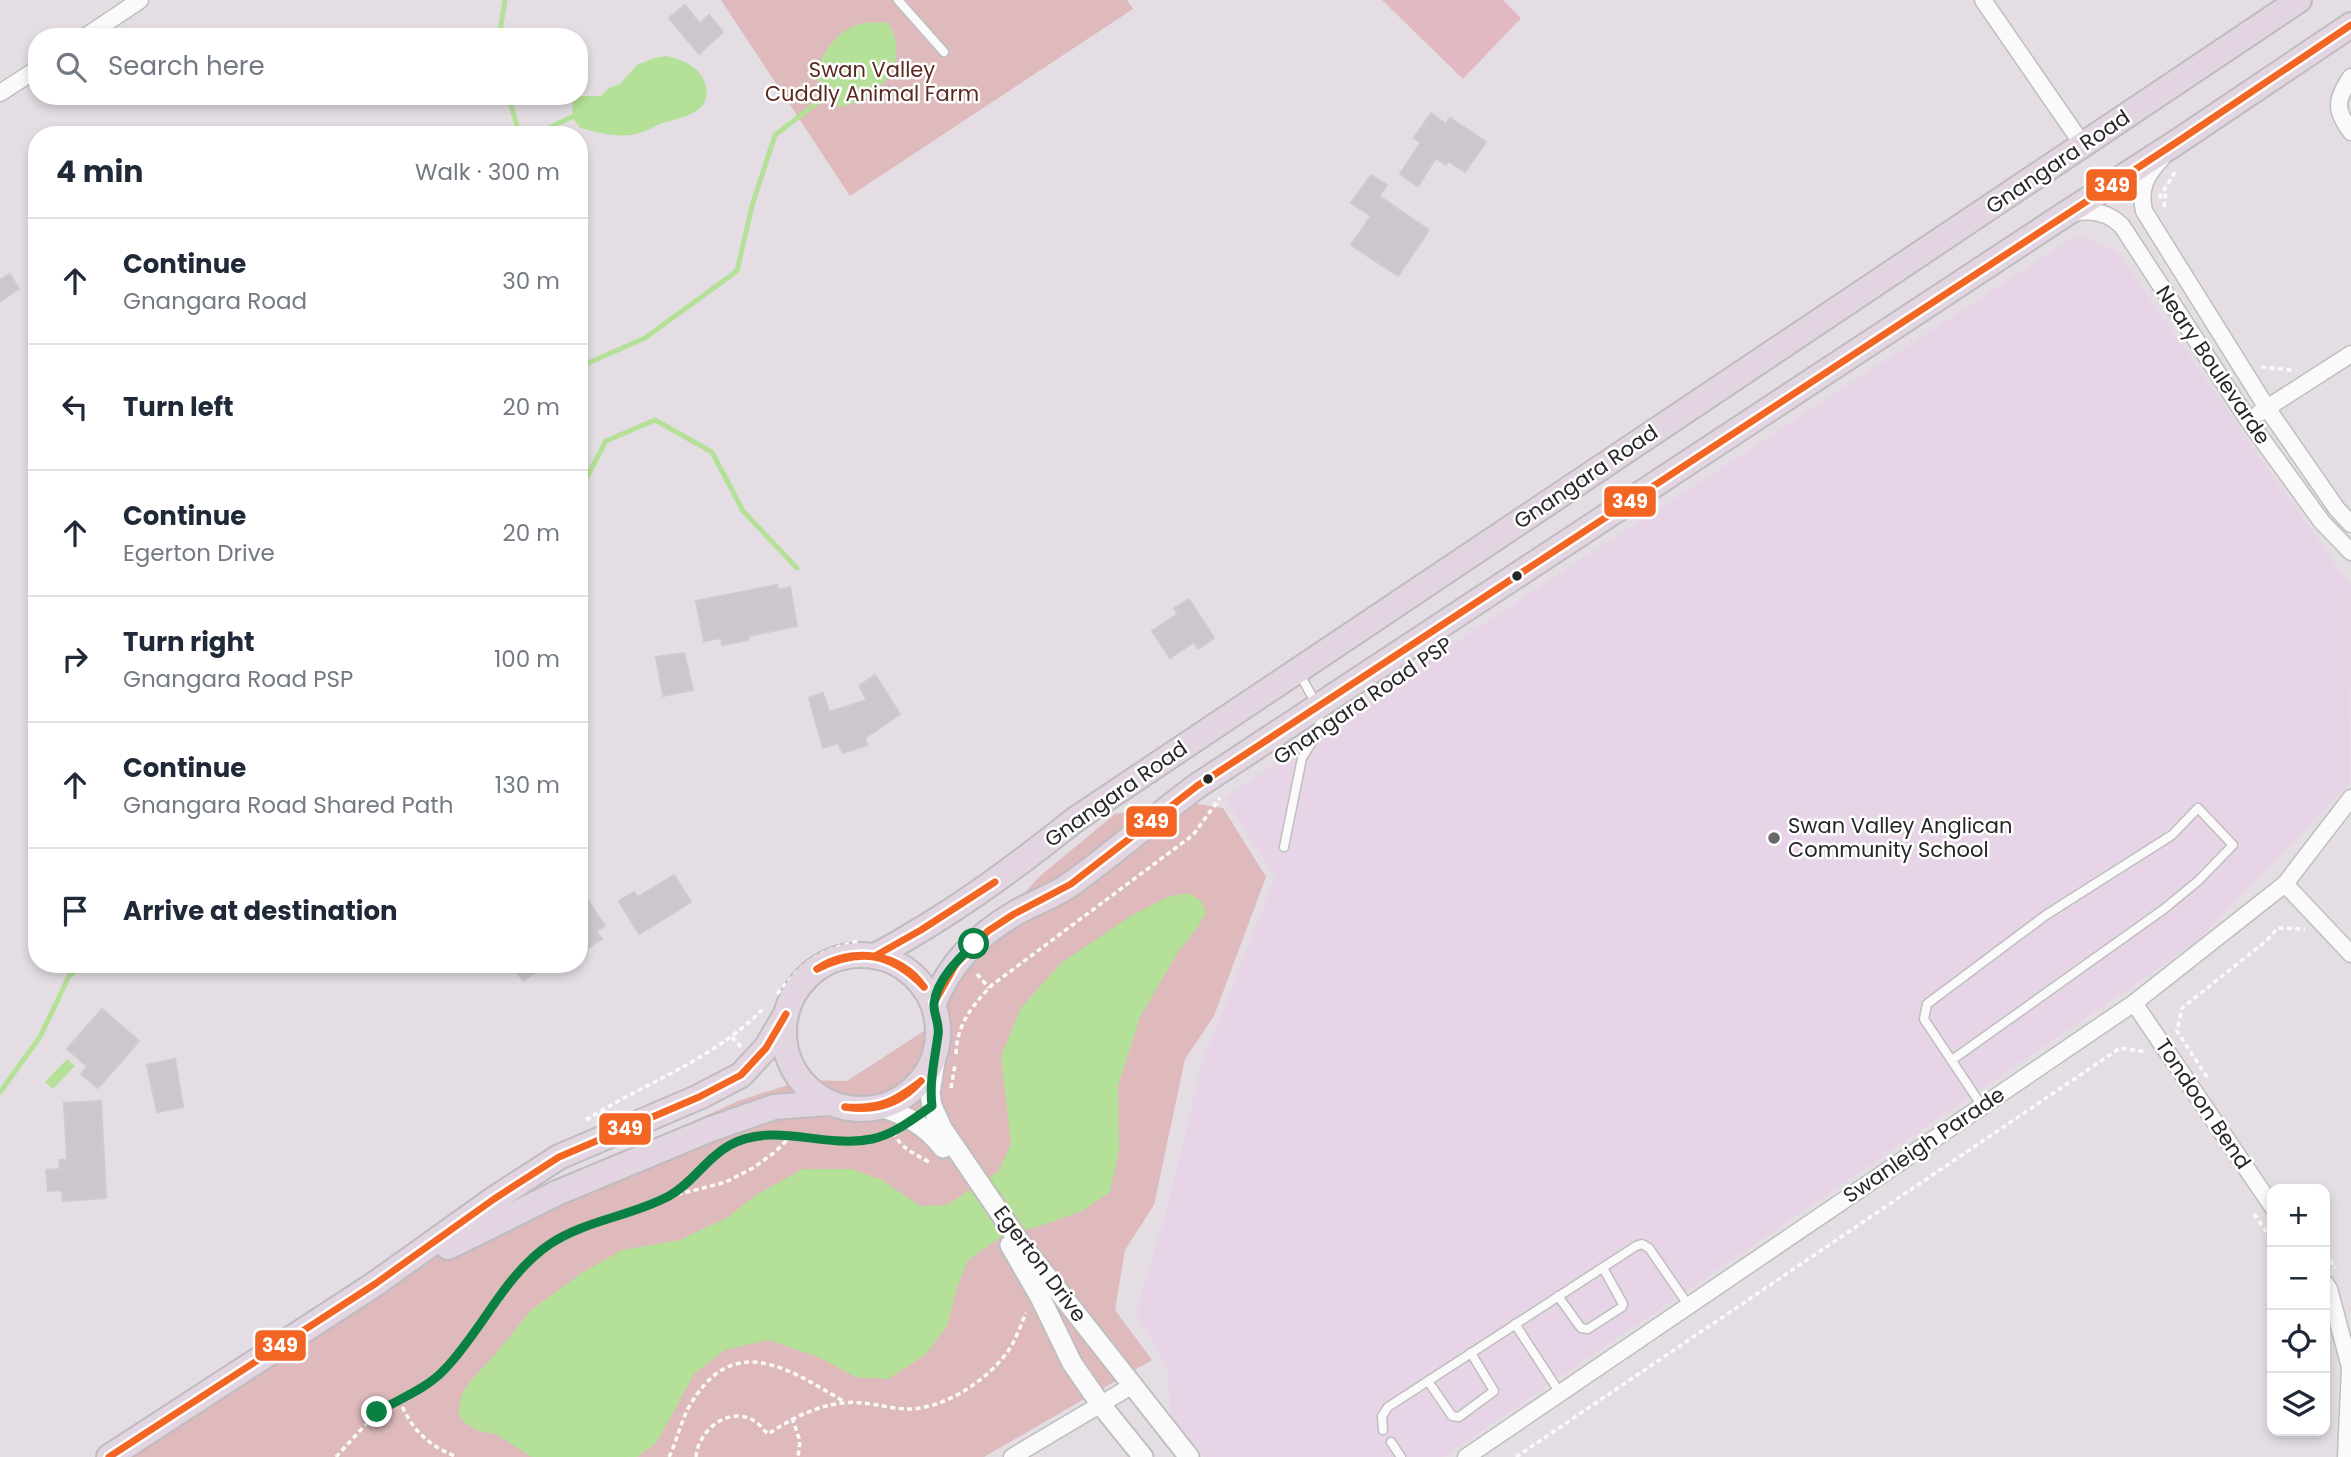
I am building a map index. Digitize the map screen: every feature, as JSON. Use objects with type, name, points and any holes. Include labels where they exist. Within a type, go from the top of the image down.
[{"type":"main road","name":"Gnangara Road","points":[[871,947],[966,902],[1009,873],[1076,819],[2299,0]]},
{"type":"main road","name":"Gnangara Road","points":[[934,1003],[941,984],[954,964],[974,944],[1015,913],[1068,887],[1188,793],[2351,25]]},
{"type":"main road","points":[[109,1457],[375,1283],[559,1157],[699,1097],[741,1075],[766,1048],[786,1014],[795,992],[810,974],[829,961],[871,947],[900,964],[920,981],[934,1003],[939,1029],[936,1055],[924,1079],[904,1097],[880,1107],[854,1110],[829,1103],[807,1088],[791,1066],[784,1041],[786,1014]]},
{"type":"main road","points":[[375,1283],[557,1193],[688,1138],[774,1107],[829,1103]]},
{"type":"street","points":[[98,28],[140,0]]},
{"type":"street","points":[[1983,0],[2083,145]]},
{"type":"street","points":[[0,93],[28,75]]},
{"type":"street","points":[[2351,77],[2340,94],[2339,114],[2351,132]]},
{"type":"street","name":"Neary Boulevarde","points":[[2180,140],[2153,168],[2144,184],[2141,195],[2144,211],[2267,408],[2337,509],[2351,524]]},
{"type":"street","name":"Neary Boulevarde","points":[[2061,216],[2097,211],[2113,217],[2122,226],[2248,420],[2322,522],[2351,552]]},
{"type":"street","points":[[2248,420],[2351,354]]},
{"type":"street","name":"Swanleigh Parade","points":[[1466,1457],[2134,1003],[2285,884],[2351,798]]},
{"type":"street","points":[[2285,884],[2351,954]]},
{"type":"street","name":"Tondoon Bend","points":[[2134,1003],[2267,1199]]},
{"type":"street","name":"Egerton Drive","points":[[936,1055],[930,1093],[932,1106],[967,1173],[1015,1243],[1133,1385],[1188,1457]]},
{"type":"street","name":"Egerton Drive","points":[[880,1107],[913,1119],[932,1133],[967,1173]]},
{"type":"street","name":"Egerton Drive","points":[[1015,1243],[1072,1363],[1101,1405],[1143,1457]]},
{"type":"street","points":[[2330,1293],[2350,1367],[2346,1457]]},
{"type":"street","points":[[1012,1457],[1133,1385]]},
{"type":"lane","points":[[898,0],[944,52]]},
{"type":"lane","points":[[1284,847],[1302,758],[1320,729],[1318,706],[1297,670]]},
{"type":"lane","points":[[1952,1060],[2164,909],[2198,881],[2233,845],[2198,808],[2172,835],[2046,915],[1927,1004],[1924,1019],[1982,1106]]},
{"type":"lane","points":[[1383,1430],[1382,1416],[1388,1407],[1636,1246],[1646,1244],[1689,1306]]},
{"type":"lane","points":[[1559,1296],[1581,1328],[1588,1329],[1623,1304],[1603,1268]]},
{"type":"lane","points":[[1515,1324],[1560,1393]]},
{"type":"lane","points":[[1428,1381],[1452,1416],[1459,1417],[1494,1391],[1471,1353]]},
{"type":"lane","points":[[1391,1442],[1401,1457]]},
{"type":"path","points":[[2165,216],[2163,204],[2168,185]]},
{"type":"path","points":[[2253,358],[2261,367],[2292,370],[2302,385]]},
{"type":"path","points":[[932,1106],[948,1093],[952,1086],[956,1048],[963,1023],[974,1003],[989,988],[1193,835],[1220,798],[1230,791]]},
{"type":"path","points":[[1516,1457],[2120,1048],[2145,1053],[2177,1031],[2182,1008],[2256,950],[2278,928],[2307,929],[2318,919]]},
{"type":"path","points":[[585,1121],[625,1097],[694,1063],[722,1044],[750,1022],[801,966],[814,957],[827,950],[871,947]]},
{"type":"path","points":[[954,964],[971,970],[989,988]]},
{"type":"path","points":[[2177,1031],[2207,1076]]},
{"type":"path","points":[[752,1138],[786,1135],[841,1141],[870,1139],[893,1131],[913,1119]]},
{"type":"path","points":[[893,1131],[901,1146],[934,1165]]},
{"type":"path","points":[[336,1457],[377,1412],[424,1386],[443,1371],[522,1269],[550,1244],[586,1227],[668,1197],[726,1182],[753,1168],[786,1141]]},
{"type":"path","points":[[668,1197],[686,1185],[714,1155],[732,1144]]},
{"type":"path","points":[[696,1457],[700,1439],[710,1426],[727,1419],[741,1417],[756,1422],[768,1434],[792,1418],[816,1408],[845,1402],[910,1409],[939,1403],[989,1372],[1010,1348],[1031,1302]]},
{"type":"path","points":[[669,1457],[679,1427],[702,1386],[717,1373],[739,1363],[766,1362],[796,1373],[845,1402]]},
{"type":"path","points":[[399,1398],[406,1417],[416,1432],[434,1446],[457,1457]]},
{"type":"path","points":[[792,1418],[800,1441],[798,1457]]},
{"type":"shaded area","points":[[1382,0],[1503,0],[1521,18],[1463,79]]},
{"type":"shaded area","points":[[873,22],[888,23],[895,38],[897,52],[894,65],[879,88],[854,103],[840,107],[826,97],[820,87],[818,76],[824,55],[830,45],[847,30]]},
{"type":"shaded area","points":[[667,56],[679,60],[690,65],[703,77],[707,93],[700,108],[694,113],[632,135],[610,135],[588,130],[588,126],[579,126],[572,117],[573,105],[588,105],[588,96],[601,96],[609,88],[620,84],[637,65]]},
{"type":"shaded area","name":"Swan Valley Anglican Community School","points":[[2077,235],[2116,250],[2351,584],[2350,783],[2195,943],[1443,1457],[1204,1457],[1171,1416],[1167,1369],[1136,1312],[1166,1212],[1202,1063],[1275,878],[1225,798],[1477,628]]},
{"type":"shaded area","points":[[1188,893],[1201,901],[1206,912],[1178,952],[1140,1017],[1118,1086],[1119,1150],[1110,1192],[1082,1211],[1002,1236],[968,1260],[947,1326],[925,1355],[888,1379],[856,1377],[818,1357],[768,1340],[725,1350],[694,1374],[657,1442],[637,1457],[532,1457],[495,1434],[476,1430],[464,1422],[458,1413],[462,1394],[531,1310],[582,1273],[622,1250],[680,1240],[728,1217],[756,1195],[803,1169],[851,1169],[882,1180],[920,1206],[947,1205],[999,1171],[1011,1144],[1001,1056],[1021,1008],[1061,963],[1129,917],[1168,897]]},
{"type":"shaded area","points":[[67,1059],[75,1066],[53,1089],[45,1082]]},
{"type":"green space","name":"Swan Valley Cuddly Animal Farm","points":[[721,0],[1127,0],[1133,9],[850,196]]},
{"type":"green space","points":[[1179,801],[1223,808],[1266,877],[1214,1016],[1185,1059],[1154,1205],[1125,1250],[1115,1310],[1152,1360],[984,1457],[130,1457],[423,1260],[550,1187],[738,1101],[803,1080],[847,1081],[927,1029],[934,1003],[990,931],[1040,876],[1115,814]]},
{"type":"building","points":[[685,5],[700,24],[709,15],[723,32],[699,54],[669,18]]},
{"type":"building","points":[[1431,113],[1446,124],[1450,118],[1486,142],[1465,172],[1448,161],[1446,165],[1436,158],[1418,186],[1400,174],[1419,145],[1420,142],[1414,138]]},
{"type":"building","points":[[1371,175],[1387,185],[1379,196],[1429,230],[1398,276],[1351,245],[1371,216],[1351,203]]},
{"type":"building","points":[[10,274],[19,289],[0,301],[0,280]]},
{"type":"building","points":[[777,585],[778,590],[790,587],[797,626],[748,636],[749,640],[722,645],[721,638],[704,641],[696,601]]},
{"type":"building","points":[[1189,599],[1214,638],[1198,649],[1194,642],[1170,658],[1152,631],[1178,614],[1174,608]]},
{"type":"building","points":[[684,653],[693,690],[663,696],[656,657]]},
{"type":"building","points":[[875,675],[900,714],[865,738],[867,745],[843,753],[838,743],[823,748],[809,698],[823,693],[829,712],[867,700],[859,686]]},
{"type":"building","points":[[674,875],[691,902],[639,934],[619,901],[634,892],[638,897]]},
{"type":"building","points":[[588,900],[605,926],[596,931],[602,939],[588,948]]},
{"type":"building","points":[[518,973],[535,973],[523,981]]},
{"type":"building","points":[[102,1009],[139,1041],[98,1088],[81,1074],[87,1066],[67,1049]]},
{"type":"building","points":[[175,1059],[183,1107],[157,1112],[147,1065]]},
{"type":"building","points":[[101,1101],[106,1198],[63,1201],[62,1190],[48,1191],[46,1170],[60,1169],[59,1160],[67,1160],[64,1103]]},
{"type":"waterway","points":[[500,28],[505,0]]},
{"type":"waterway","points":[[588,363],[645,338],[737,271],[752,206],[775,135],[826,96]]},
{"type":"waterway","points":[[511,105],[517,126]]},
{"type":"waterway","points":[[552,126],[572,117]]},
{"type":"waterway","points":[[588,475],[606,441],[655,420],[712,452],[743,511],[797,568]]},
{"type":"waterway","points":[[0,1092],[40,1037],[73,973]]},
{"type":"transit line","name":"349","points":[[934,1003],[956,964],[988,931],[1071,884],[1197,786],[2351,25]]},
{"type":"transit line","name":"349","points":[[875,956],[995,882]]},
{"type":"transit line","name":"349","points":[[817,969],[844,957],[874,956],[902,966],[924,987]]},
{"type":"transit line","name":"349","points":[[817,969],[847,958],[874,957],[899,966],[924,987]]},
{"type":"transit line","name":"349","points":[[109,1457],[375,1284],[494,1199],[559,1157],[699,1097],[741,1075],[766,1048],[786,1014]]},
{"type":"transit line","name":"349","points":[[845,1107],[868,1107],[886,1103],[921,1081]]},
{"type":"transit line","name":"349","points":[[845,1107],[877,1107],[896,1101],[921,1081]]},
{"type":"place","name":"Swan Valley Anglican Community School","points":[[1774,838]]},
{"type":"route","points":[[377,1412],[424,1386],[443,1371],[522,1269],[550,1244],[586,1227],[668,1197],[686,1185],[714,1155],[732,1144],[770,1135],[841,1141],[870,1139],[888,1134],[932,1106],[930,1093],[939,1029],[934,1003],[941,984],[954,964],[974,944]]}]
